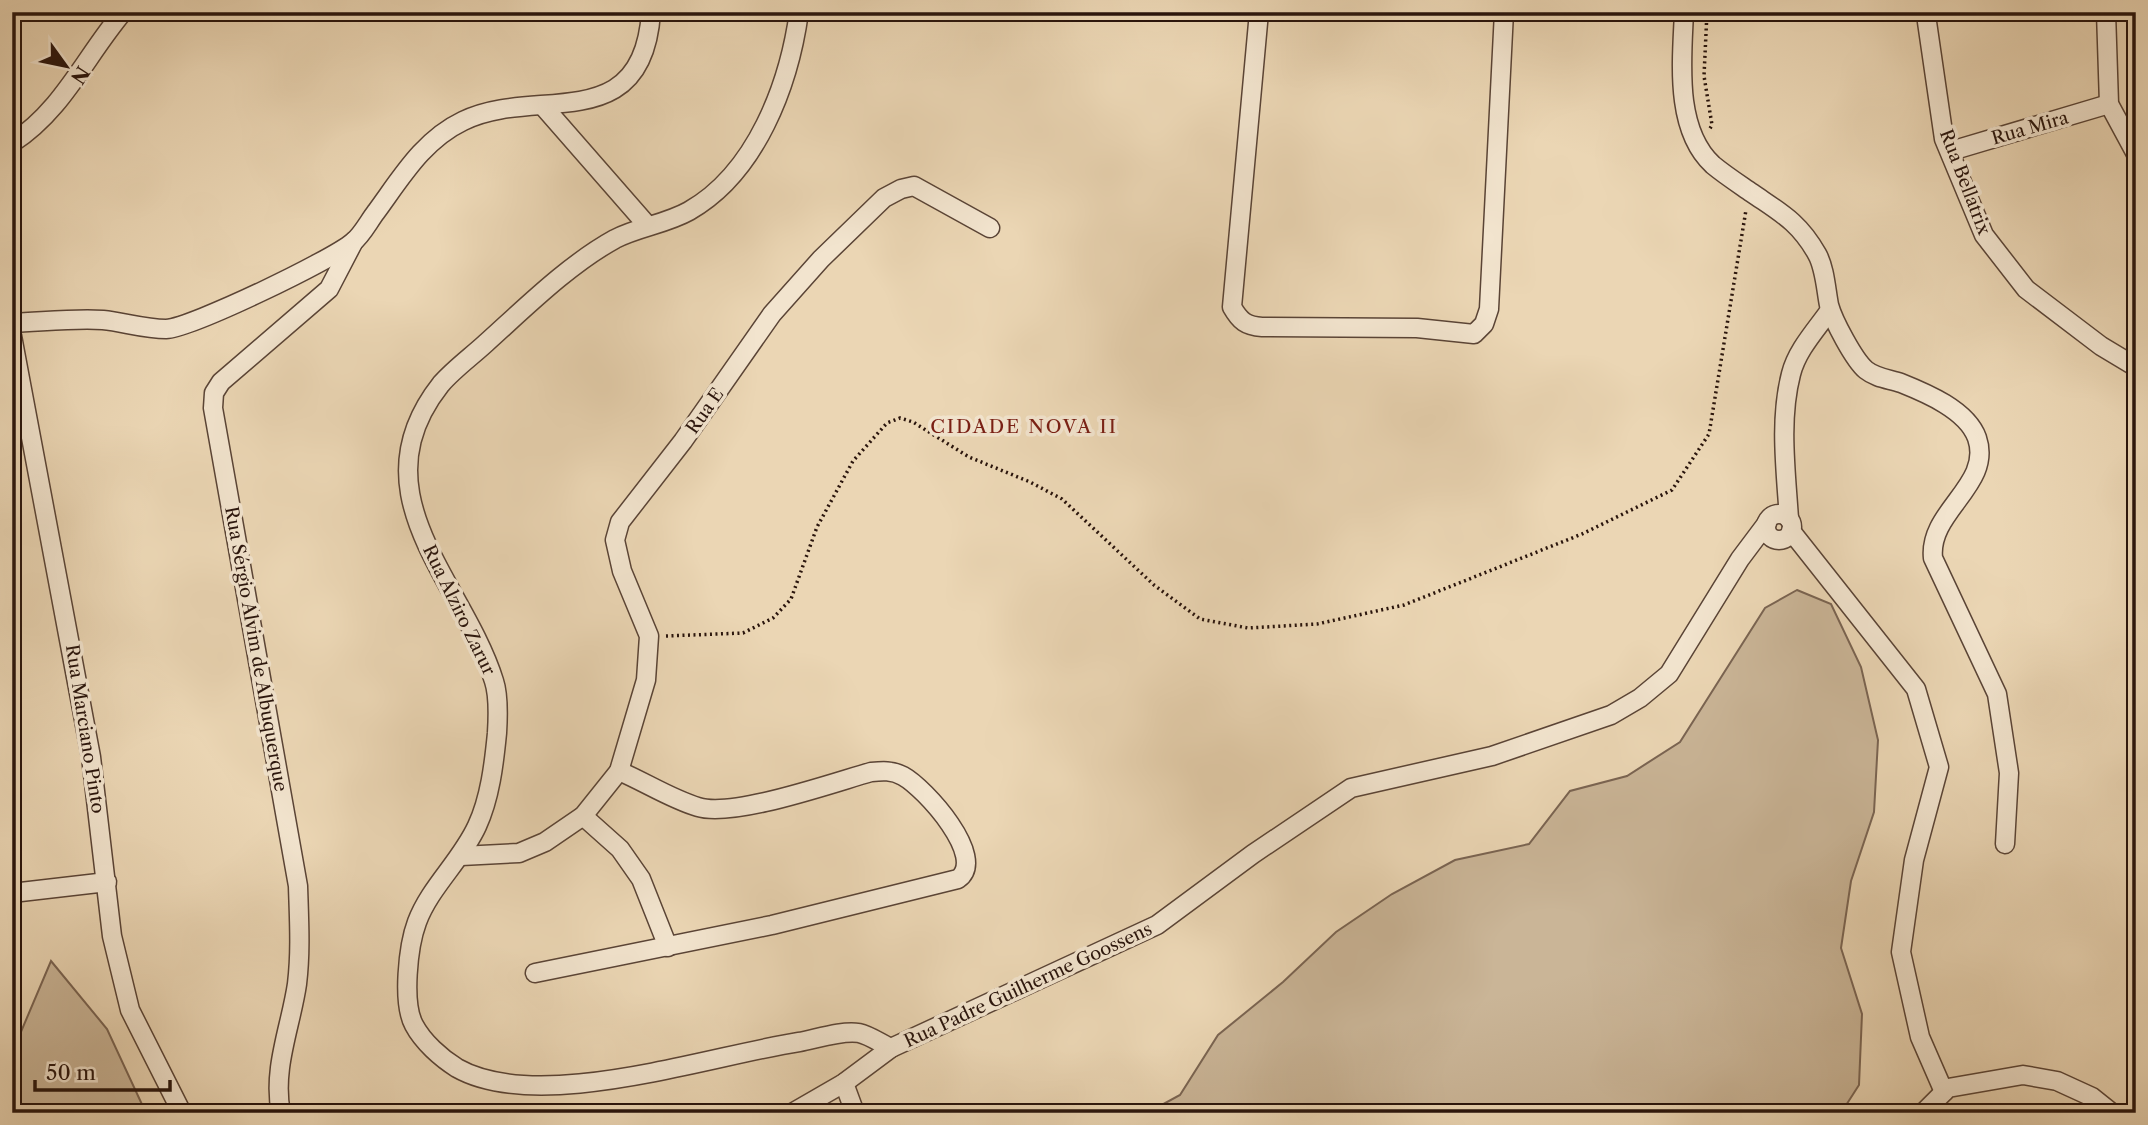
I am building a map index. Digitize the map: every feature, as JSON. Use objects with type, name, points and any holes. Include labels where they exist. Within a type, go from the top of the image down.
[{"type":"street","points":[[12,143],[43,121],[63,98],[123,12]]},
{"type":"street","points":[[12,323],[101,320],[164,329],[179,327],[220,310],[354,242],[431,141],[464,121],[494,111],[589,101],[620,85],[640,60],[650,30],[651,12]]},
{"type":"street","name":"Rua Alziro Zarur","points":[[799,12],[795,45],[781,91],[745,159],[715,194],[685,214],[647,225],[614,240],[539,295],[443,382],[426,407],[415,432],[410,466],[411,500],[427,550],[473,631],[496,685],[497,730],[490,785],[479,823],[461,856],[436,888],[417,923],[409,959],[408,993],[412,1023],[430,1047],[456,1067],[490,1082],[542,1086],[649,1073],[783,1044],[859,1033],[891,1048]]},
{"type":"street","points":[[1259,12],[1232,307],[1238,318],[1248,326],[1262,327],[1391,327],[1474,334],[1485,324],[1489,309],[1504,12]]},
{"type":"street","points":[[1684,12],[1683,96],[1699,143],[1712,164],[1797,223],[1819,257],[1830,310],[1866,370],[1941,403],[1958,414],[1977,440],[1977,465],[1972,478],[1934,532],[1932,546],[1933,558],[1997,694],[2009,773],[2005,844]]},
{"type":"street","name":"Rua Bellatrix","points":[[1929,12],[1927,22],[1944,139],[1984,235],[2026,289],[2101,346],[2136,367]]},
{"type":"street","points":[[2106,12],[2109,104],[2136,154]]},
{"type":"street","name":"Rua Mira","points":[[1951,151],[2109,104]]},
{"type":"street","points":[[543,106],[647,225]]},
{"type":"street","name":"Rua E","points":[[619,771],[646,680],[649,636],[622,571],[615,540],[620,522],[683,441],[772,314],[821,258],[884,198],[914,186],[990,228]]},
{"type":"street","name":"Rua Sérgio Alvim de Albuquerque","points":[[281,1113],[279,1101],[282,1052],[297,986],[300,944],[298,886],[213,408],[214,393],[220,382],[328,289],[354,242]]},
{"type":"street","points":[[1830,310],[1806,343],[1791,372],[1785,406],[1785,463],[1778,528],[1810,556],[1916,690],[1938,767],[1914,860],[1900,952],[1920,1037],[1944,1092]]},
{"type":"street","name":"Rua Marciano Pinto","points":[[12,336],[18,403],[59,570],[92,757],[112,936],[130,1010],[182,1113]]},
{"type":"street","name":"Rua Padre Guilherme Goossens","points":[[792,1113],[844,1083],[891,1048],[1157,925],[1253,854],[1351,788],[1492,757],[1611,715],[1640,698],[1669,674],[1740,559],[1778,528]]},
{"type":"street","points":[[461,856],[519,853],[545,842],[583,816],[619,771],[698,807],[714,810],[761,802],[871,772],[901,774],[919,786],[965,846],[969,863],[965,874],[958,879],[668,947],[535,973]]},
{"type":"street","points":[[583,816],[620,849],[641,879],[668,947]]},
{"type":"street","points":[[12,893],[107,882]]},
{"type":"street","points":[[1923,1113],[1948,1088],[2023,1075],[2057,1081],[2092,1097],[2112,1113]]},
{"type":"street","points":[[844,1083],[855,1113]]},
{"type":"path","points":[[1699,143],[1712,125],[1704,76],[1707,12]]},
{"type":"path","points":[[649,636],[743,633],[773,618],[791,599],[817,527],[853,461],[887,423],[900,418],[913,422],[969,457],[1030,482],[1062,499],[1154,585],[1200,619],[1248,628],[1317,624],[1404,605],[1582,534],[1672,490],[1709,434],[1735,259],[1750,191]]},
{"type":"shaded area","points":[[1797,590],[1831,604],[1861,667],[1878,740],[1874,812],[1851,881],[1841,948],[1862,1014],[1859,1085],[1841,1113],[1147,1113],[1180,1095],[1218,1035],[1283,982],[1336,932],[1392,894],[1455,860],[1529,844],[1570,791],[1627,776],[1680,742],[1765,608]]},
{"type":"shaded area","points":[[51,961],[107,1029],[146,1113],[12,1113],[12,1053]]},
{"type":"district","name":"CIDADE NOVA II","points":[[1024,426]]}]
